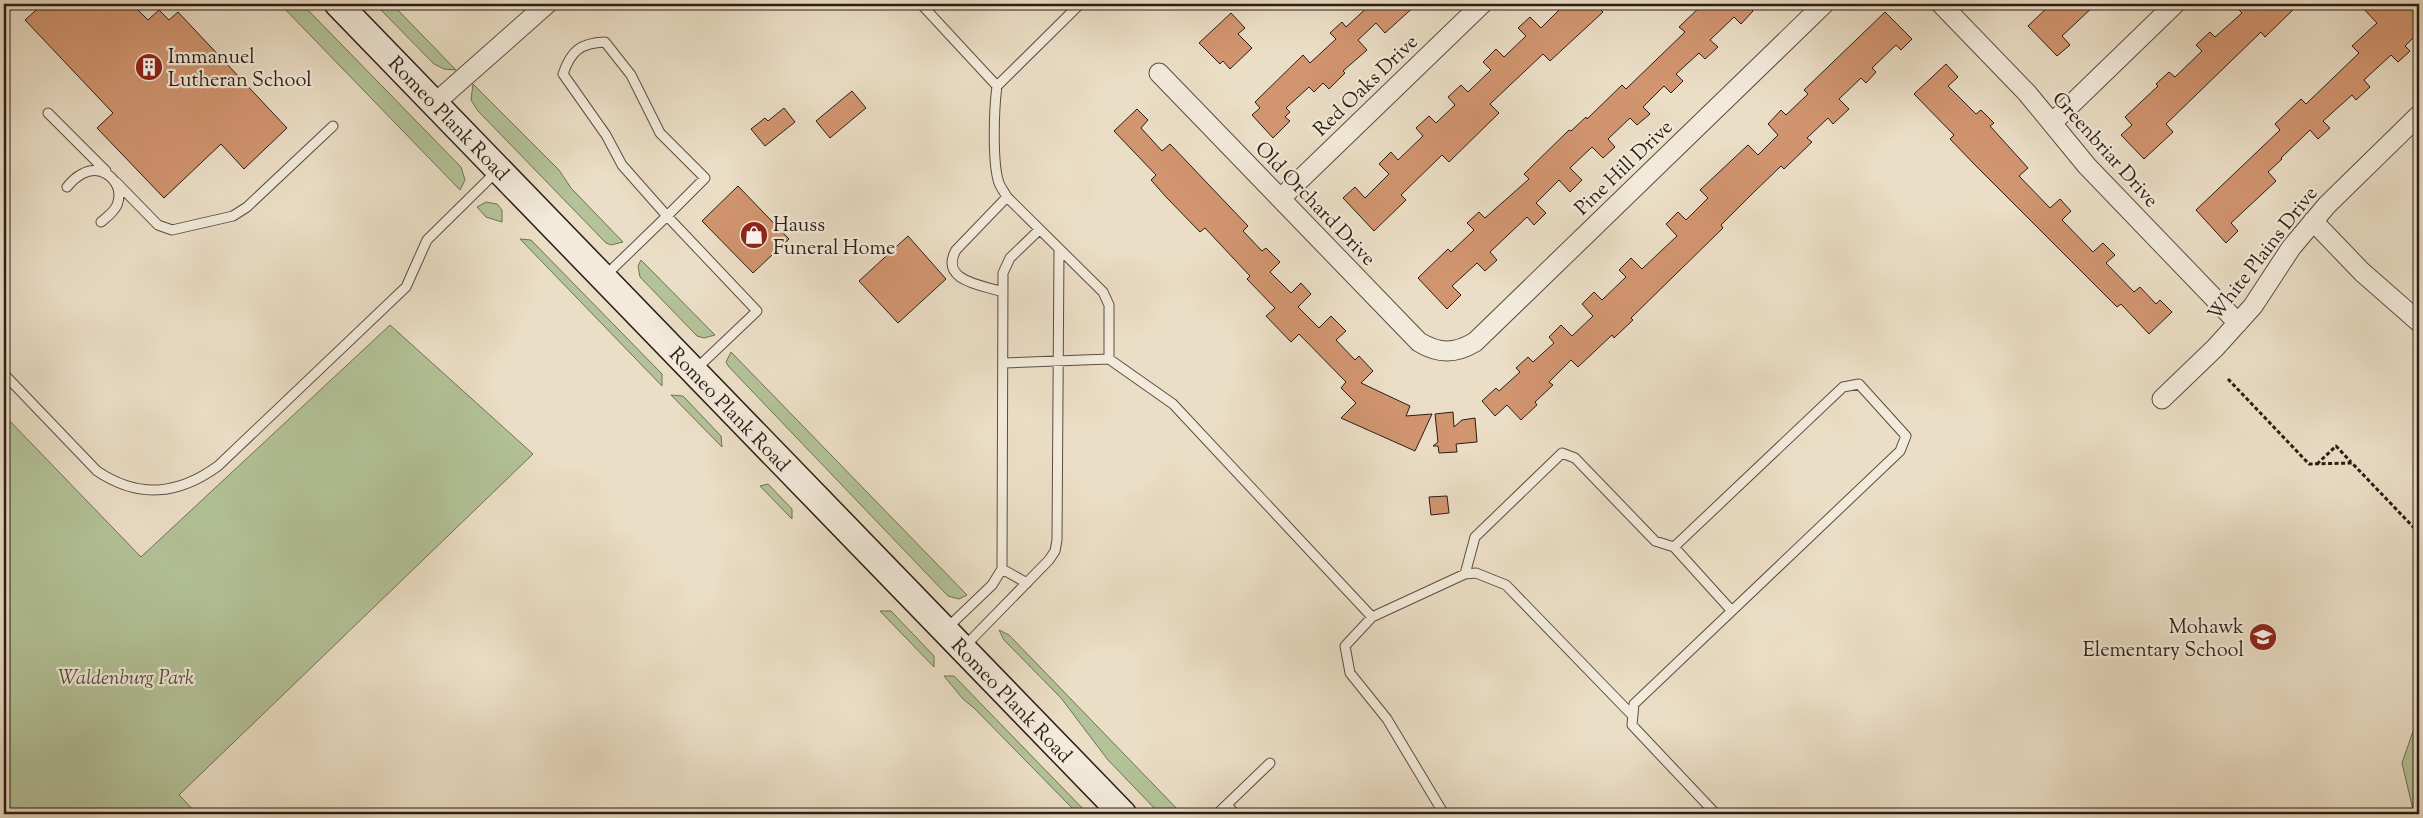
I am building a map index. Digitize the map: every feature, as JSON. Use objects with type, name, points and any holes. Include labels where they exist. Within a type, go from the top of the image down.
[{"type":"main road","name":"Romeo Plank Road","points":[[338,4],[1123,814]]},
{"type":"street","points":[[435,103],[547,4]]},
{"type":"street","name":"Red Oaks Drive","points":[[1281,198],[1481,4]]},
{"type":"street","name":"Pine Hill Drive","points":[[1448,352],[1463,350],[1475,342],[1824,4]]},
{"type":"street","name":"Greenbriar Drive","points":[[1941,4],[2014,80],[2087,166],[2238,323]]},
{"type":"street","points":[[2052,123],[2175,4]]},
{"type":"street","name":"Old Orchard Drive","points":[[1159,73],[1419,342],[1432,350],[1448,352]]},
{"type":"street","name":"White Plains Drive","points":[[2162,399],[2253,306],[2291,248],[2312,221],[2419,115]]},
{"type":"street","points":[[2312,221],[2362,272],[2419,322]]},
{"type":"lane","points":[[921,4],[997,86]]},
{"type":"lane","points":[[1080,4],[997,86],[994,103],[997,170],[999,183],[1007,197],[1102,292],[1109,305],[1109,359]]},
{"type":"lane","points":[[604,277],[667,216],[705,178],[660,133],[631,75],[604,42],[586,43],[568,58],[563,74],[606,135],[622,165],[667,216],[757,311],[694,371]]},
{"type":"lane","points":[[48,113],[153,221],[164,229],[182,229],[233,216],[247,207],[333,126]]},
{"type":"lane","points":[[67,186],[82,174],[96,170],[106,172]]},
{"type":"lane","points":[[4,374],[98,471],[110,479],[124,486],[160,490],[192,481],[218,466],[406,287],[427,240],[498,170]]},
{"type":"lane","points":[[101,222],[116,206],[119,198],[116,182]]},
{"type":"lane","points":[[1003,292],[966,280],[956,274],[951,267],[951,259],[956,250],[1007,197]]},
{"type":"lane","points":[[945,630],[992,585],[1002,568],[1003,273],[1010,258],[1039,230]]},
{"type":"lane","points":[[962,649],[1049,560],[1055,550],[1057,540],[1059,250]]},
{"type":"lane","points":[[1004,362],[1109,359],[1174,404],[1372,617]]},
{"type":"lane","points":[[1674,547],[1843,387],[1859,384],[1906,436],[1900,451],[1634,704],[1632,725],[1716,814]]},
{"type":"lane","points":[[1465,574],[1475,537],[1562,453],[1575,458],[1655,540],[1674,547],[1731,610]]},
{"type":"lane","points":[[1002,568],[1027,583]]},
{"type":"lane","points":[[1444,814],[1386,720],[1350,673],[1345,646],[1372,617],[1465,574],[1476,573],[1506,585],[1633,716]]},
{"type":"lane","points":[[1217,814],[1270,764]]},
{"type":"lane","points":[[1227,805],[1235,814]]},
{"type":"path","points":[[2228,379],[2309,464],[2352,463]]},
{"type":"path","points":[[2317,464],[2336,446],[2419,532]]},
{"type":"green space","points":[[280,4],[302,4],[461,167],[465,180],[460,190]]},
{"type":"green space","points":[[375,4],[392,4],[456,70],[444,69],[434,64]]},
{"type":"green space","points":[[473,84],[559,170],[571,188],[623,242],[611,245],[606,243],[478,111],[471,100]]},
{"type":"green space","points":[[486,202],[497,204],[502,210],[502,222],[486,217],[477,207]]},
{"type":"green space","points":[[520,239],[531,240],[662,374],[662,386]]},
{"type":"green space","points":[[641,260],[715,335],[704,338],[697,336],[640,277],[638,266]]},
{"type":"green space","name":"Waldenburg Park","points":[[390,325],[533,454],[179,795],[197,814],[4,814],[4,415],[141,557]]},
{"type":"green space","points":[[731,352],[967,595],[959,599],[948,596],[729,367],[726,362]]},
{"type":"green space","points":[[671,395],[683,396],[721,436],[722,447]]},
{"type":"green space","points":[[768,484],[792,509],[792,519],[760,486]]},
{"type":"green space","points":[[880,611],[891,611],[934,656],[934,667]]},
{"type":"green space","points":[[999,630],[1009,635],[1182,814],[1160,814],[1108,760],[1061,698],[1004,640]]},
{"type":"green space","points":[[944,676],[954,676],[1088,814],[1078,814],[963,699]]},
{"type":"green space","points":[[2419,714],[2419,814],[2414,814],[2402,763]]},
{"type":"building","name":"Immanuel Lutheran School","points":[[43,4],[132,4],[148,20],[159,10],[169,20],[178,12],[287,128],[244,169],[221,144],[164,198],[97,128],[113,113],[25,20]]},
{"type":"building","points":[[1371,4],[1417,4],[1385,33],[1376,23],[1358,40],[1367,50],[1343,71],[1345,73],[1329,89],[1323,83],[1314,92],[1309,87],[1286,108],[1290,112],[1285,117],[1290,121],[1273,138],[1252,115],[1260,108],[1255,102],[1303,55],[1310,63],[1336,39],[1330,33],[1342,22],[1346,27]]},
{"type":"building","points":[[1565,4],[1595,4],[1603,12],[1550,61],[1543,54],[1490,104],[1499,113],[1449,162],[1442,155],[1401,195],[1406,200],[1374,231],[1343,198],[1355,187],[1365,198],[1389,174],[1379,164],[1391,152],[1398,160],[1423,136],[1416,128],[1429,116],[1436,123],[1455,105],[1448,97],[1461,85],[1468,92],[1491,70],[1483,62],[1496,49],[1504,57],[1526,36],[1518,28],[1530,17],[1541,28]]},
{"type":"building","points":[[1703,4],[1748,4],[1753,11],[1741,24],[1734,17],[1710,40],[1718,47],[1705,59],[1699,53],[1676,74],[1683,81],[1671,93],[1664,86],[1643,107],[1650,114],[1637,125],[1630,118],[1608,139],[1615,147],[1603,158],[1592,147],[1570,168],[1582,180],[1570,192],[1559,180],[1536,203],[1546,213],[1534,225],[1527,217],[1490,252],[1497,260],[1485,271],[1477,263],[1452,286],[1461,295],[1447,309],[1418,278],[1448,249],[1451,252],[1474,230],[1467,223],[1479,212],[1485,218],[1529,179],[1524,174],[1569,130],[1571,131],[1586,117],[1587,119],[1622,85],[1626,89],[1685,32],[1679,27]]},
{"type":"building","points":[[2051,4],[2096,4],[2062,36],[2070,45],[2057,56],[2028,26]]},
{"type":"building","points":[[2233,4],[2299,4],[2265,37],[2261,32],[2166,124],[2173,132],[2144,159],[2121,135],[2132,125],[2125,117],[2158,86],[2156,84],[2169,72],[2175,77],[2202,51],[2196,45],[2210,32],[2215,37],[2242,13]]},
{"type":"building","points":[[2359,4],[2419,4],[2419,32],[2405,46],[2410,51],[2398,62],[2391,55],[2364,80],[2370,87],[2356,100],[2352,95],[2323,121],[2330,128],[2318,139],[2310,130],[2281,158],[2268,172],[2276,181],[2231,223],[2238,231],[2226,243],[2196,210],[2280,130],[2275,124],[2301,99],[2306,104],[2359,53],[2352,46],[2377,23]]},
{"type":"building","points":[[1885,12],[1912,39],[1901,50],[1896,45],[1872,68],[1876,72],[1866,83],[1861,78],[1839,99],[1849,109],[1833,124],[1828,118],[1807,138],[1812,142],[1784,169],[1781,166],[1752,194],[1721,225],[1723,228],[1631,318],[1633,320],[1614,338],[1612,335],[1578,367],[1571,360],[1549,382],[1553,385],[1535,402],[1537,405],[1521,420],[1507,405],[1495,416],[1482,401],[1496,388],[1499,391],[1520,372],[1516,368],[1528,357],[1533,362],[1554,343],[1549,337],[1561,325],[1572,336],[1593,316],[1582,304],[1594,292],[1602,300],[1626,277],[1619,270],[1631,258],[1642,269],[1677,236],[1666,224],[1678,212],[1686,220],[1708,198],[1700,190],[1748,145],[1758,155],[1778,135],[1768,124],[1781,110],[1786,115],[1808,94],[1804,90]]},
{"type":"building","points":[[1231,13],[1245,28],[1238,34],[1252,48],[1230,69],[1223,61],[1220,64],[1199,43]]},
{"type":"building","points":[[1946,64],[1958,77],[1948,86],[1976,114],[1981,110],[1994,123],[1990,126],[2028,168],[2019,176],[2050,208],[2060,199],[2071,211],[2062,220],[2093,252],[2103,243],[2115,255],[2106,263],[2134,292],[2140,287],[2156,304],[2160,300],[2172,312],[2149,334],[2121,304],[2117,307],[1976,166],[1950,139],[1954,135],[1914,94]]},
{"type":"building","points":[[852,91],[866,108],[830,138],[816,121]]},
{"type":"building","points":[[784,108],[795,122],[765,146],[751,129],[765,118],[768,121]]},
{"type":"building","points":[[1137,109],[1148,120],[1141,128],[1162,151],[1170,144],[1248,226],[1243,231],[1262,251],[1266,248],[1280,262],[1270,272],[1291,293],[1301,283],[1311,294],[1298,307],[1319,328],[1331,316],[1346,331],[1336,340],[1355,360],[1359,356],[1373,371],[1361,383],[1410,406],[1406,416],[1432,414],[1415,451],[1341,418],[1356,403],[1341,388],[1346,382],[1299,334],[1291,342],[1266,316],[1275,308],[1247,279],[1250,276],[1205,228],[1200,232],[1167,198],[1151,180],[1156,175],[1114,131]]},
{"type":"building","points":[[738,186],[789,239],[753,273],[702,221]]},
{"type":"building","points":[[908,236],[946,279],[898,323],[859,281]]},
{"type":"building","points":[[1453,412],[1454,427],[1462,420],[1475,418],[1477,442],[1456,444],[1457,452],[1439,453],[1438,446],[1433,446],[1438,442],[1435,414]]},
{"type":"building","points":[[1447,496],[1449,513],[1431,515],[1429,497]]},
{"type":"place","name":"Immanuel Lutheran School","points":[[149,67]]},
{"type":"place","name":"Hauss Funeral Home","points":[[754,235]]},
{"type":"place","name":"Mohawk Elementary School","points":[[2263,637]]}]
